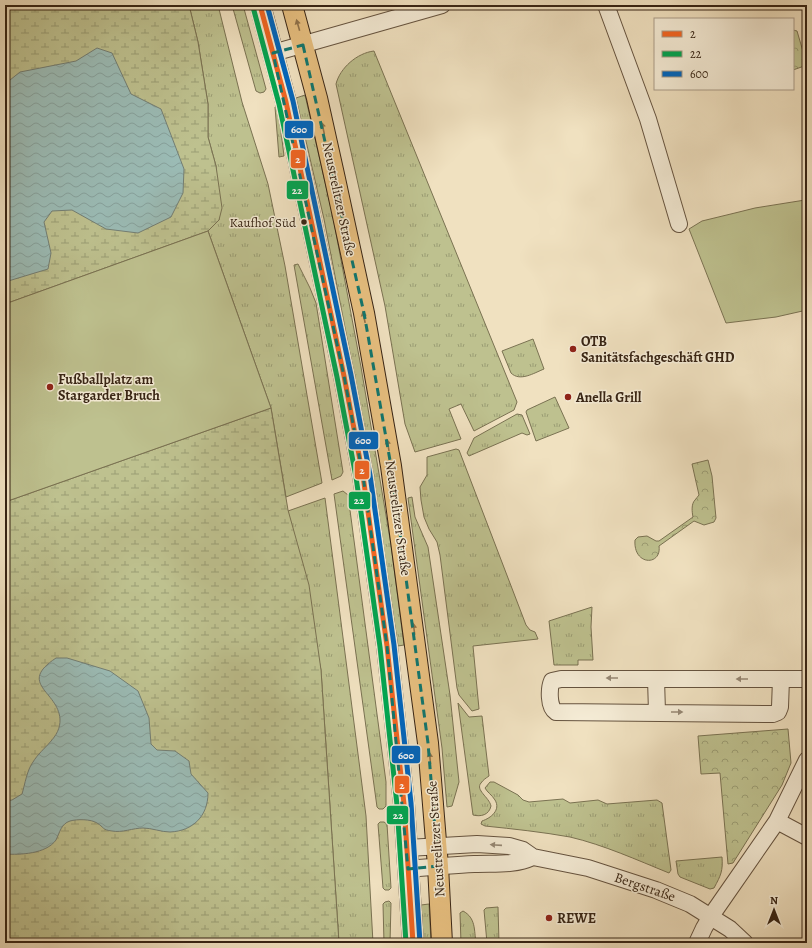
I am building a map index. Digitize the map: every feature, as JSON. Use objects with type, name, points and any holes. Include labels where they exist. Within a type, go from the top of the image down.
[{"type":"main road","name":"Neustrelitzer Straße","points":[[260,5],[286,102],[340,354],[363,476],[387,646],[404,804],[413,943]]},
{"type":"main road","name":"Neustrelitzer Straße","points":[[292,5],[317,98],[364,313],[391,466],[428,743],[437,846],[442,943]]},
{"type":"street","points":[[273,53],[442,5]]},
{"type":"street","points":[[606,5],[648,120],[678,224]]},
{"type":"street","points":[[780,679],[780,707],[778,712],[774,714],[556,712],[551,707],[550,686],[552,681],[561,679],[656,679],[780,679],[807,679]]},
{"type":"street","points":[[656,679],[657,712]]},
{"type":"street","points":[[697,943],[711,916],[777,821],[807,760]]},
{"type":"street","points":[[777,821],[807,837]]},
{"type":"street","name":"Bergstraße","points":[[407,848],[477,844],[509,846],[524,850],[533,857],[588,868],[625,879],[680,899],[711,916],[730,929],[745,943]]},
{"type":"street","name":"Bergstraße","points":[[408,869],[477,864],[508,864],[523,862],[533,857]]},
{"type":"highlighted area","points":[[303,45],[364,313],[391,466],[428,743],[438,866],[408,869],[387,646],[363,476],[344,376],[273,53]]},
{"type":"green space","points":[[5,5],[189,5],[198,42],[208,104],[208,137],[216,166],[222,208],[219,220],[208,231],[5,304]]},
{"type":"green space","points":[[189,5],[218,5],[242,102],[268,184],[285,266],[322,483],[286,497],[271,408],[208,231],[219,220],[216,166],[208,137],[208,104],[198,42]]},
{"type":"green space","points":[[232,5],[243,5],[266,89],[264,92],[260,93],[256,91]]},
{"type":"green space","points":[[794,30],[797,31],[807,65],[794,70]]},
{"type":"green space","points":[[374,51],[517,402],[514,410],[474,431],[461,404],[449,409],[461,439],[415,452],[405,424],[385,306],[336,84],[341,72],[350,62],[361,55]]},
{"type":"green space","points":[[305,95],[333,217],[361,367],[391,545],[404,645],[398,646],[372,475],[353,369],[324,219],[296,98]]},
{"type":"green space","points":[[275,107],[278,107],[284,156],[279,157]]},
{"type":"green space","points":[[805,200],[807,204],[807,310],[776,317],[726,323],[689,229],[702,221],[755,208]]},
{"type":"green space","points":[[208,231],[271,408],[5,502],[5,304]]},
{"type":"green space","points":[[298,264],[316,303],[343,472],[341,476],[332,480],[294,265]]},
{"type":"green space","points":[[533,339],[544,369],[523,377],[515,376],[511,373],[502,351]]},
{"type":"green space","points":[[555,397],[569,428],[536,441],[526,412],[527,410]]},
{"type":"green space","points":[[271,408],[288,510],[309,585],[321,670],[339,943],[5,943],[5,502]]},
{"type":"green space","points":[[517,414],[522,415],[530,434],[527,435],[522,433],[469,456],[467,453],[474,438]]},
{"type":"green space","points":[[456,449],[459,450],[526,625],[530,630],[535,632],[538,639],[473,646],[479,709],[472,711],[459,695],[457,688],[440,555],[437,542],[424,517],[420,487],[427,475],[427,457]]},
{"type":"green space","points":[[708,460],[712,476],[716,518],[714,522],[704,525],[694,521],[659,546],[659,553],[652,560],[643,559],[638,555],[636,549],[635,540],[638,537],[647,536],[659,541],[693,517],[693,504],[699,495],[692,464]]},
{"type":"green space","points":[[343,491],[348,495],[386,782],[386,806],[383,809],[379,809],[377,807],[334,494]]},
{"type":"green space","points":[[412,497],[415,517],[428,547],[450,695],[459,782],[452,806],[447,807],[442,748],[408,498]]},
{"type":"green space","points":[[325,498],[366,816],[373,943],[339,943],[321,670],[288,511]]},
{"type":"green space","points":[[592,607],[591,627],[593,660],[578,660],[578,665],[554,665],[549,621]]},
{"type":"green space","points":[[458,703],[469,717],[482,716],[489,776],[482,782],[480,788],[491,806],[487,813],[479,816],[473,815]]},
{"type":"green space","points":[[788,729],[791,763],[782,785],[733,863],[728,864],[720,773],[701,774],[698,736]]},
{"type":"green space","points":[[490,782],[494,782],[518,795],[523,800],[529,802],[563,799],[570,803],[598,800],[607,804],[657,800],[662,803],[671,870],[669,873],[608,848],[583,840],[538,832],[485,826],[481,824],[482,821],[492,816],[497,807],[495,800],[485,788]]},
{"type":"green space","points":[[380,822],[387,824],[391,888],[389,890],[385,890],[383,888],[378,824]]},
{"type":"green space","points":[[722,857],[721,873],[714,888],[710,889],[680,877],[678,874],[676,861]]},
{"type":"green space","points":[[389,901],[391,903],[390,943],[384,943],[383,904]]},
{"type":"green space","points":[[429,904],[431,943],[423,943],[421,905]]},
{"type":"green space","points":[[498,907],[499,943],[487,943],[484,910],[486,908]]},
{"type":"green space","points":[[463,911],[472,921],[476,943],[461,943],[460,913]]},
{"type":"water","points":[[97,48],[112,53],[131,94],[161,109],[184,169],[183,193],[171,217],[138,233],[106,229],[72,210],[52,211],[44,222],[51,253],[48,269],[5,282],[5,84],[20,72],[76,61]]},
{"type":"water","points":[[56,658],[67,658],[110,671],[138,691],[149,718],[151,744],[157,750],[175,751],[189,761],[191,774],[208,793],[205,809],[198,821],[186,829],[170,832],[143,828],[109,831],[91,821],[73,820],[65,824],[56,840],[52,845],[46,848],[32,853],[5,854],[5,801],[12,800],[22,794],[31,765],[54,737],[59,726],[60,719],[58,709],[43,688],[40,681],[40,675],[45,667]]},
{"type":"transit line","name":"2","points":[[260,5],[286,102],[344,376],[363,476],[387,646],[404,804],[413,943]]},
{"type":"transit line","name":"600","points":[[267,5],[293,101],[351,375],[370,475],[394,645],[411,803],[420,943]]},
{"type":"transit line","name":"22","points":[[253,7],[279,104],[337,377],[356,477],[380,647],[397,805],[406,943]]},
{"type":"place","name":"Kaufhof Süd","points":[[304,222]]},
{"type":"place","name":"OTB Sanitätsfachgeschäft GHD","points":[[573,349]]},
{"type":"place","name":"Fußballplatz am Stargarder Bruch","points":[[50,387]]},
{"type":"place","name":"Anella Grill","points":[[568,397]]},
{"type":"place","name":"REWE","points":[[549,918]]}]
